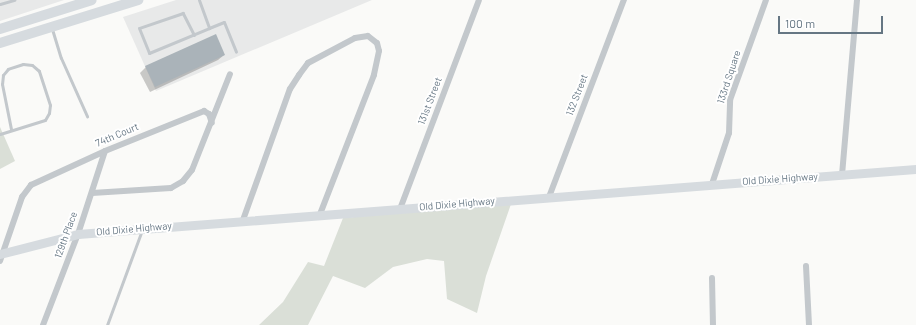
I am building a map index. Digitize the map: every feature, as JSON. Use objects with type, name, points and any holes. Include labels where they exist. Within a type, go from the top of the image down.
[{"type":"main road","points":[[0,29],[92,0]]},
{"type":"main road","points":[[0,43],[138,0]]},
{"type":"main road","points":[[51,27],[61,10]]},
{"type":"street","name":"131st Street","points":[[400,209],[479,0]]},
{"type":"street","name":"132 Street","points":[[549,197],[624,0]]},
{"type":"street","name":"133rd Square","points":[[712,184],[729,133],[730,100],[766,0]]},
{"type":"street","points":[[842,175],[857,0]]},
{"type":"street","points":[[243,220],[290,89],[299,75],[308,63],[355,38],[368,36],[378,43],[379,51],[374,75],[320,214]]},
{"type":"street","points":[[92,193],[171,188],[183,182],[192,170],[212,123],[230,74]]},
{"type":"street","name":"74th Court","points":[[1,256],[26,190],[31,184],[105,150],[204,111],[209,114],[212,123]]},
{"type":"street","name":"129th Place","points":[[43,325],[78,234],[105,150]]},
{"type":"street","name":"Old Dixie Highway","points":[[1,256],[78,234],[712,184],[916,170]]},
{"type":"street","points":[[806,266],[809,325]]},
{"type":"street","points":[[712,278],[713,325]]},
{"type":"lane","points":[[0,4],[14,0]]},
{"type":"lane","points":[[199,0],[208,28]]},
{"type":"lane","points":[[194,35],[183,13],[139,28],[149,53],[194,35],[208,28],[224,22],[236,52]]},
{"type":"lane","points":[[51,27],[61,58],[87,116]]},
{"type":"lane","points":[[0,134],[11,129],[45,120],[50,113],[50,105],[39,71],[32,65],[23,64],[8,69],[3,75],[2,84],[11,129]]},
{"type":"lane","points":[[107,325],[142,229]]},
{"type":"shaded area","points":[[0,0],[64,0],[0,21]]},
{"type":"shaded area","points":[[176,0],[372,0],[156,91],[123,17]]},
{"type":"shaded area","points":[[0,127],[15,161],[0,169]]},
{"type":"shaded area","points":[[511,204],[486,276],[477,313],[447,299],[444,261],[427,259],[393,267],[365,288],[333,276],[308,325],[259,325],[283,302],[308,262],[324,266],[343,218]]},
{"type":"building","points":[[216,34],[225,55],[155,87],[145,66]]}]
